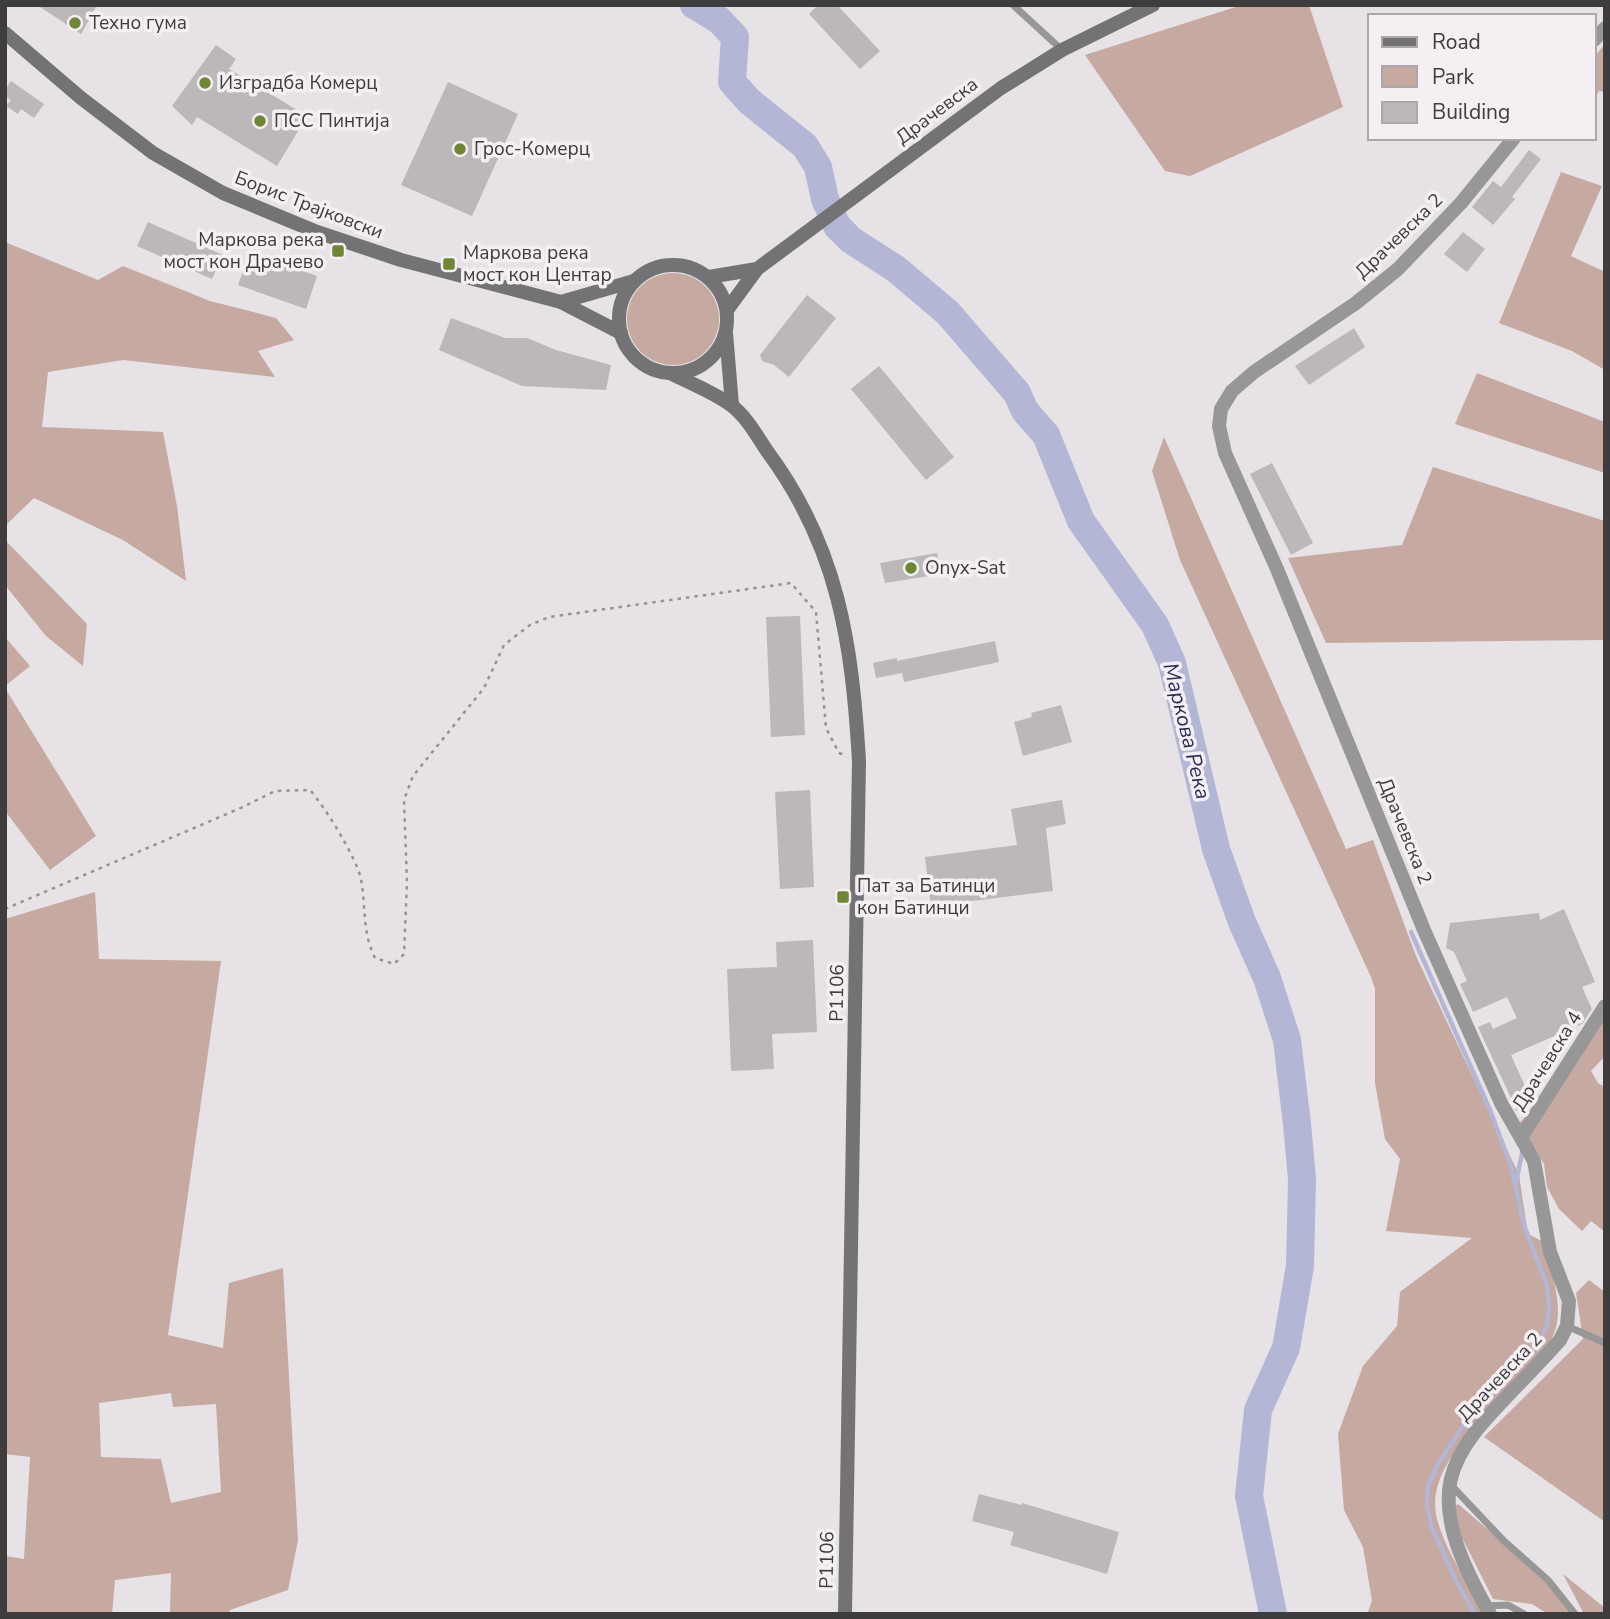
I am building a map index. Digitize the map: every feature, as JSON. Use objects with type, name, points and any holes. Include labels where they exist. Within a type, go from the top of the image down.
[{"type":"main road","name":"Драчевска","points":[[727,310],[757,270],[1001,88],[1062,50],[1153,5]]},
{"type":"main road","name":"Борис Трајковски","points":[[5,33],[81,98],[153,153],[223,193],[317,232],[401,260],[561,302],[621,333],[639,361],[670,373],[732,405]]},
{"type":"main road","points":[[561,302],[634,281],[657,267],[671,265],[697,270],[709,277],[721,292],[727,310],[726,333],[732,405]]},
{"type":"main road","name":"Драчевска","points":[[709,277],[757,270]]},
{"type":"main road","points":[[621,333],[622,300],[634,281]]},
{"type":"main road","points":[[670,373],[701,366],[716,352],[726,333]]},
{"type":"main road","name":"P1106","points":[[732,405],[794,487],[836,583],[849,643],[859,761],[845,1614]]},
{"type":"street","name":"Драчевска 2","points":[[1487,1610],[1464,1569],[1449,1524],[1449,1483],[1458,1453],[1484,1420],[1560,1340],[1567,1326],[1569,1301],[1550,1252],[1538,1177],[1522,1136],[1501,1103],[1424,930],[1298,619],[1225,453],[1219,426],[1221,409],[1232,391],[1254,372],[1356,303],[1398,269],[1461,203],[1512,140]]},
{"type":"street","name":"Драчевска 4","points":[[1522,1136],[1605,1006]]},
{"type":"lane","points":[[1013,5],[1062,50]]},
{"type":"lane","points":[[1567,1326],[1605,1343]]},
{"type":"lane","points":[[1449,1483],[1503,1541],[1548,1580],[1576,1614]]},
{"type":"lane","points":[[1487,1610],[1508,1605],[1524,1614]]},
{"type":"path","points":[[5,909],[243,807],[275,790],[310,790],[324,807],[360,877],[366,940],[375,958],[394,964],[404,954],[407,882],[404,800],[414,776],[484,688],[504,645],[530,625],[550,617],[791,583],[816,612],[826,728],[839,753],[859,761]]},
{"type":"green space","points":[[1242,5],[1309,5],[1343,107],[1190,176],[1165,171],[1085,55]]},
{"type":"green space","points":[[1605,44],[1605,92],[1599,91],[1596,96],[1596,55]]},
{"type":"green space","points":[[1561,172],[1602,186],[1571,256],[1605,272],[1605,370],[1572,351],[1499,323]]},
{"type":"green space","points":[[5,242],[98,280],[123,266],[210,301],[276,318],[294,340],[258,351],[275,377],[123,360],[48,372],[42,427],[163,432],[177,506],[186,581],[123,540],[34,498],[5,526]]},
{"type":"green space","points":[[664,273],[682,273],[699,280],[712,293],[719,310],[719,328],[712,345],[699,358],[682,365],[664,365],[647,358],[634,345],[627,328],[627,310],[634,293],[647,280]]},
{"type":"green space","points":[[1477,373],[1605,422],[1605,473],[1455,424]]},
{"type":"green space","points":[[1164,437],[1346,849],[1373,840],[1416,956],[1519,1175],[1528,1234],[1544,1242],[1557,1301],[1557,1325],[1553,1336],[1540,1357],[1459,1446],[1444,1470],[1436,1494],[1437,1519],[1446,1544],[1487,1614],[1367,1614],[1372,1601],[1363,1547],[1344,1510],[1338,1434],[1363,1366],[1397,1326],[1400,1292],[1472,1238],[1386,1231],[1400,1159],[1385,1139],[1375,1083],[1375,989],[1180,560],[1152,471]]},
{"type":"green space","points":[[1433,467],[1605,521],[1605,640],[1326,643],[1288,558],[1402,545]]},
{"type":"green space","points":[[5,540],[87,624],[83,666],[46,636],[5,585]]},
{"type":"green space","points":[[5,637],[30,666],[5,686]]},
{"type":"green space","points":[[5,688],[96,836],[50,870],[5,811]]},
{"type":"green space","points":[[95,892],[99,959],[221,961],[168,1335],[223,1348],[229,1283],[283,1268],[298,1540],[288,1590],[230,1610],[229,1614],[170,1614],[171,1573],[115,1580],[112,1614],[5,1614],[5,1556],[24,1559],[30,1457],[5,1454],[5,919]],"holes":[[[171,1393],[173,1407],[216,1404],[221,1492],[171,1503],[161,1459],[101,1457],[99,1403]]]},
{"type":"green space","points":[[1605,998],[1605,1056],[1591,1071],[1598,1083],[1605,1087],[1605,1232],[1591,1221],[1582,1231],[1559,1209],[1547,1187],[1544,1164],[1519,1123],[1529,1113]]},
{"type":"green space","points":[[1589,1280],[1605,1292],[1605,1522],[1484,1437],[1583,1339],[1576,1293]]},
{"type":"green space","points":[[1458,1504],[1559,1590],[1574,1614],[1548,1614],[1532,1604],[1493,1599],[1449,1512]]},
{"type":"green space","points":[[1563,1574],[1605,1608],[1605,1614],[1584,1614]]},
{"type":"building","name":"Техно гума","points":[[37,5],[97,5],[81,34]]},
{"type":"building","points":[[818,5],[837,5],[880,51],[860,69],[809,14]]},
{"type":"building","points":[[216,45],[236,59],[229,69],[307,116],[277,166],[197,117],[192,125],[172,106]]},
{"type":"building","points":[[11,81],[44,104],[34,118],[21,109],[18,114],[6,106],[11,100],[5,96],[5,90]]},
{"type":"building","name":"Грос-Комерц","points":[[448,82],[518,114],[472,216],[401,185]]},
{"type":"building","points":[[1529,150],[1541,159],[1512,197],[1515,199],[1493,225],[1472,207],[1493,181],[1501,187]]},
{"type":"building","points":[[148,222],[223,255],[212,279],[137,246]]},
{"type":"building","points":[[1463,232],[1485,249],[1467,272],[1444,254]]},
{"type":"building","points":[[250,252],[317,276],[306,309],[238,285]]},
{"type":"building","points":[[807,295],[836,318],[789,377],[774,365],[762,361],[760,355]]},
{"type":"building","points":[[451,318],[505,338],[527,338],[556,350],[611,365],[606,390],[522,386],[439,350]]},
{"type":"building","points":[[1354,328],[1365,347],[1309,385],[1295,366]]},
{"type":"building","points":[[879,366],[954,457],[926,480],[851,389]]},
{"type":"building","points":[[1272,463],[1313,543],[1291,555],[1250,474]]},
{"type":"building","name":"Onyx-Sat","points":[[937,553],[942,574],[885,583],[880,563]]},
{"type":"building","points":[[800,616],[805,735],[771,737],[766,617]]},
{"type":"building","points":[[995,641],[999,662],[904,682],[902,673],[876,678],[873,663],[897,658],[897,661]]},
{"type":"building","points":[[1061,705],[1072,742],[1023,756],[1014,722],[1032,717],[1031,713]]},
{"type":"building","points":[[810,790],[814,887],[780,889],[775,792]]},
{"type":"building","points":[[1062,800],[1066,824],[1046,828],[1053,891],[931,906],[925,857],[1017,845],[1011,809]]},
{"type":"building","points":[[1564,909],[1595,982],[1582,987],[1592,1009],[1582,1024],[1511,1055],[1532,1102],[1517,1111],[1478,1027],[1490,1022],[1493,1029],[1517,1018],[1507,997],[1473,1012],[1460,984],[1467,981],[1454,952],[1446,948],[1450,923],[1539,913],[1540,920]]},
{"type":"building","points":[[813,940],[817,1032],[772,1034],[774,1069],[731,1071],[727,969],[777,967],[776,942]]},
{"type":"building","points":[[979,1494],[1022,1503],[1119,1532],[1107,1574],[1010,1545],[1014,1532],[972,1521]]},
{"type":"waterway","name":"Маркова Река","points":[[694,5],[719,20],[735,37],[732,82],[749,101],[805,146],[818,167],[825,199],[837,226],[851,240],[896,269],[948,313],[1017,393],[1025,411],[1046,435],[1081,521],[1155,625],[1172,663],[1216,849],[1242,922],[1267,978],[1287,1040],[1297,1124],[1302,1179],[1300,1266],[1286,1348],[1258,1410],[1249,1496],[1273,1614]]},
{"type":"waterway","points":[[1411,932],[1490,1110],[1511,1166],[1524,1225],[1547,1286],[1549,1307],[1547,1326],[1538,1344],[1462,1428],[1439,1462],[1428,1486],[1427,1505],[1432,1528],[1456,1581],[1475,1614]]},
{"type":"waterway","points":[[1516,1182],[1523,1149]]},
{"type":"place","name":"Техно гума","points":[[75,23]]},
{"type":"place","name":"Изградба Комерц","points":[[205,83]]},
{"type":"place","name":"ПСС Пинтија","points":[[260,121]]},
{"type":"place","name":"Грос-Комерц","points":[[460,149]]},
{"type":"place","name":"Маркова река мост кон Драчево","points":[[338,251]]},
{"type":"place","name":"Маркова река мост кон Центар","points":[[449,264]]},
{"type":"place","name":"Onyx-Sat","points":[[911,568]]},
{"type":"place","name":"Пат за Батинци кон Батинци","points":[[843,897]]}]
